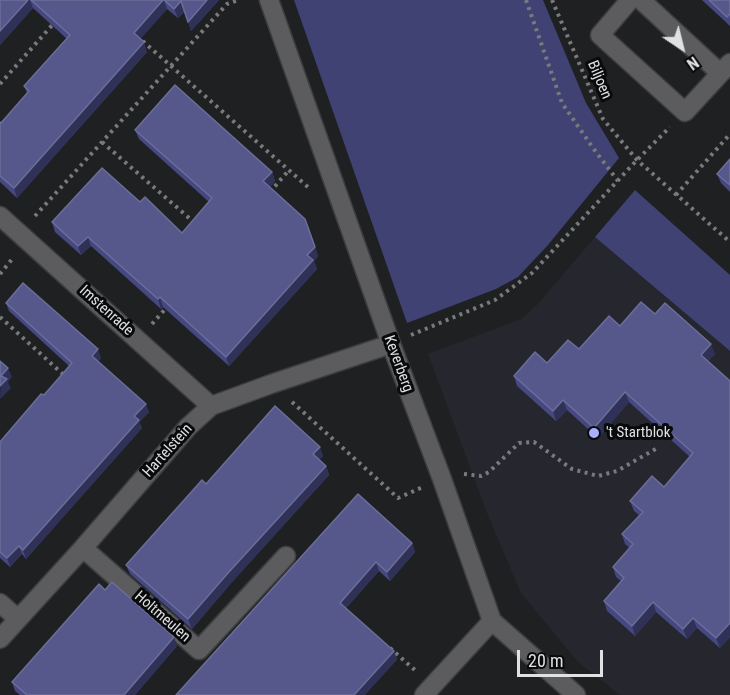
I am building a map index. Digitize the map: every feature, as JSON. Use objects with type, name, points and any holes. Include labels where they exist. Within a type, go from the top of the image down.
[{"type":"street","name":"Keverberg","points":[[269,0],[492,621],[576,695]]},
{"type":"street","points":[[630,0],[600,35],[685,112],[725,68],[641,0]]},
{"type":"street","name":"Imstenrade","points":[[0,216],[211,406]]},
{"type":"street","name":"Hartelstein","points":[[0,639],[188,427],[211,406],[391,344]]},
{"type":"street","name":"Holtmeulen","points":[[83,548],[199,650],[286,556]]},
{"type":"street","points":[[0,603],[18,619]]},
{"type":"street","points":[[428,690],[492,621]]},
{"type":"path","points":[[19,233],[226,4],[238,0]]},
{"type":"path","points":[[526,0],[562,103],[592,148],[618,181]]},
{"type":"path","name":"Biljoen","points":[[552,0],[603,119],[637,160],[730,242]]},
{"type":"path","points":[[0,84],[60,17]]},
{"type":"path","points":[[129,29],[310,189]]},
{"type":"path","points":[[391,344],[495,300],[532,273],[685,112]]},
{"type":"path","points":[[676,195],[730,134]]},
{"type":"path","points":[[102,142],[204,232]]},
{"type":"path","points":[[266,195],[289,170]]},
{"type":"path","points":[[138,340],[168,306]]},
{"type":"path","points":[[0,317],[66,377],[59,385]]},
{"type":"path","points":[[271,384],[398,498],[415,490]]},
{"type":"path","points":[[481,476],[489,472],[519,443],[534,442],[572,469],[598,476],[617,471],[659,447]]},
{"type":"path","points":[[388,646],[428,690]]},
{"type":"shaded area","points":[[294,0],[543,0],[586,103],[619,158],[548,245],[518,277],[496,289],[407,323]]},
{"type":"shaded area","points":[[635,190],[730,275],[730,351],[595,237]]},
{"type":"shaded area","name":"'t Startblok","points":[[595,237],[730,351],[730,695],[620,695],[578,662],[521,593],[487,513],[428,354],[521,319],[536,306]]},
{"type":"building","points":[[0,0],[28,0],[0,31]]},
{"type":"building","points":[[31,0],[163,0],[134,33],[144,42],[14,188],[0,176],[0,122],[29,91],[24,86],[70,35]]},
{"type":"building","points":[[164,0],[207,0],[188,22],[181,1],[174,9]]},
{"type":"building","points":[[709,0],[730,0],[730,14],[727,17]]},
{"type":"building","points":[[175,85],[272,172],[263,181],[305,219],[315,247],[307,255],[313,260],[226,357],[160,297],[158,299],[88,237],[78,246],[52,222],[102,168],[140,202],[145,197],[182,233],[212,198],[135,130]]},
{"type":"building","points":[[730,159],[730,185],[717,174]]},
{"type":"building","points":[[23,283],[98,349],[92,356],[146,404],[134,416],[139,420],[23,550],[19,546],[7,558],[0,552],[0,442],[41,394],[44,395],[72,363],[6,303]]},
{"type":"building","points":[[641,302],[655,314],[665,303],[711,344],[701,355],[730,381],[730,623],[716,638],[693,618],[683,629],[653,602],[632,626],[604,601],[624,578],[613,567],[633,544],[622,534],[643,512],[630,501],[652,476],[664,487],[693,453],[625,392],[594,428],[563,400],[553,411],[514,376],[535,352],[547,363],[568,340],[579,349],[609,316],[620,326]]},
{"type":"building","points":[[0,361],[8,368],[1,376],[7,379],[0,386]]},
{"type":"building","points":[[275,406],[320,447],[313,454],[326,466],[188,619],[126,565],[202,480],[206,484]]},
{"type":"building","points":[[358,494],[412,543],[387,572],[376,562],[340,603],[394,651],[354,695],[176,695]]},
{"type":"building","points":[[112,582],[174,637],[124,695],[27,695],[12,682],[99,584],[105,590]]},
{"type":"place","name":"'t Startblok","points":[[594,433]]}]
